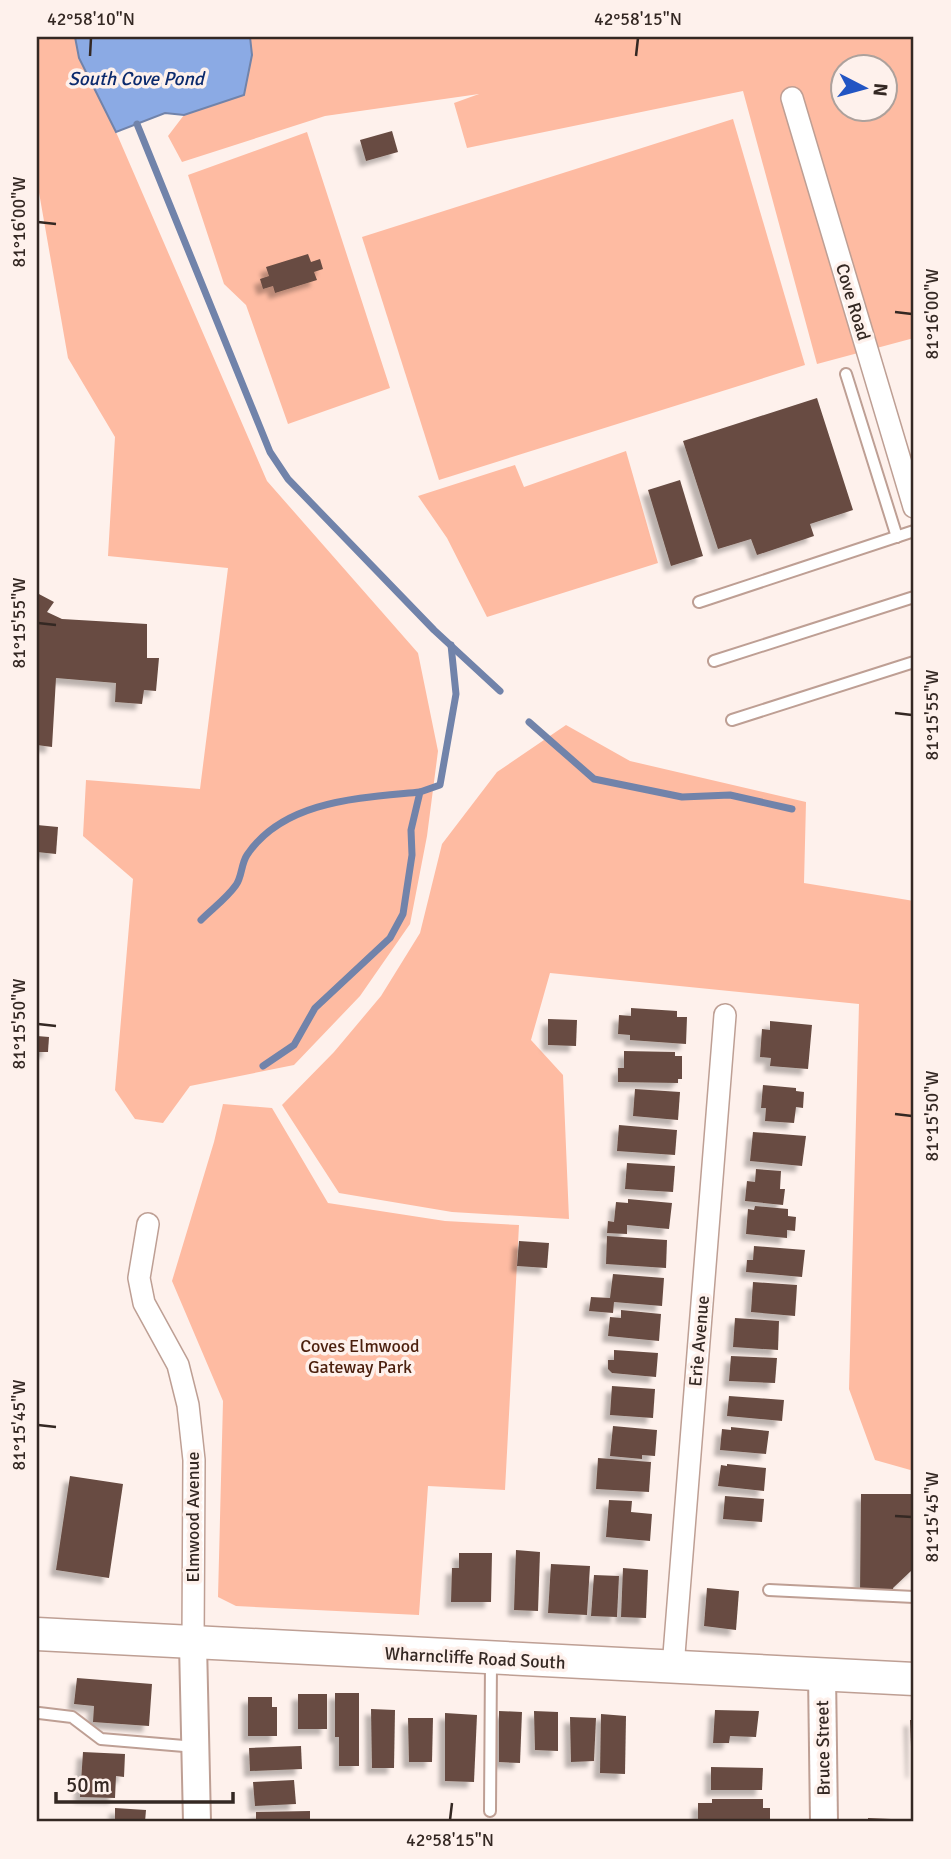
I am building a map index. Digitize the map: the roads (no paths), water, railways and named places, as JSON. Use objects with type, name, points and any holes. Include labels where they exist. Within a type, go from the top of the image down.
[{"type":"main road","name":"Wharncliffe Road South","points":[[37,1634],[914,1679]]},
{"type":"street","name":"Cove Road","points":[[792,98],[914,507]]},
{"type":"street","name":"Erie Avenue","points":[[673,1667],[725,1015]]},
{"type":"street","name":"Elmwood Avenue","points":[[148,1224],[139,1278],[144,1303],[178,1365],[188,1405],[194,1460],[193,1644],[197,1822]]},
{"type":"street","name":"Bruce Street","points":[[822,1674],[824,1822]]},
{"type":"lane","points":[[846,374],[897,537]]},
{"type":"lane","points":[[699,601],[914,531]]},
{"type":"lane","points":[[713,661],[914,597]]},
{"type":"lane","points":[[732,720],[914,662]]},
{"type":"lane","points":[[769,1590],[914,1597]]},
{"type":"lane","points":[[490,1811],[491,1658]]},
{"type":"lane","points":[[39,1713],[72,1717],[101,1739],[196,1747]]},
{"type":"water","name":"South Cove Pond","points":[[75,37],[250,37],[252,55],[244,95],[184,115],[165,113],[116,132],[79,58]]},
{"type":"waterway","points":[[137,124],[270,452],[288,479],[434,630],[500,691]]},
{"type":"waterway","points":[[263,1066],[294,1045],[315,1008],[390,938],[403,914],[412,855],[411,830],[420,792],[440,785],[456,694],[451,645]]},
{"type":"waterway","points":[[529,722],[594,779],[682,797],[730,795],[792,809]]},
{"type":"waterway","points":[[201,920],[236,885],[247,855],[263,837],[281,823],[302,812],[325,805],[420,792]]},
{"type":"park label","name":"Coves Elmwood Gateway Park","points":[[360,1356]]}]
